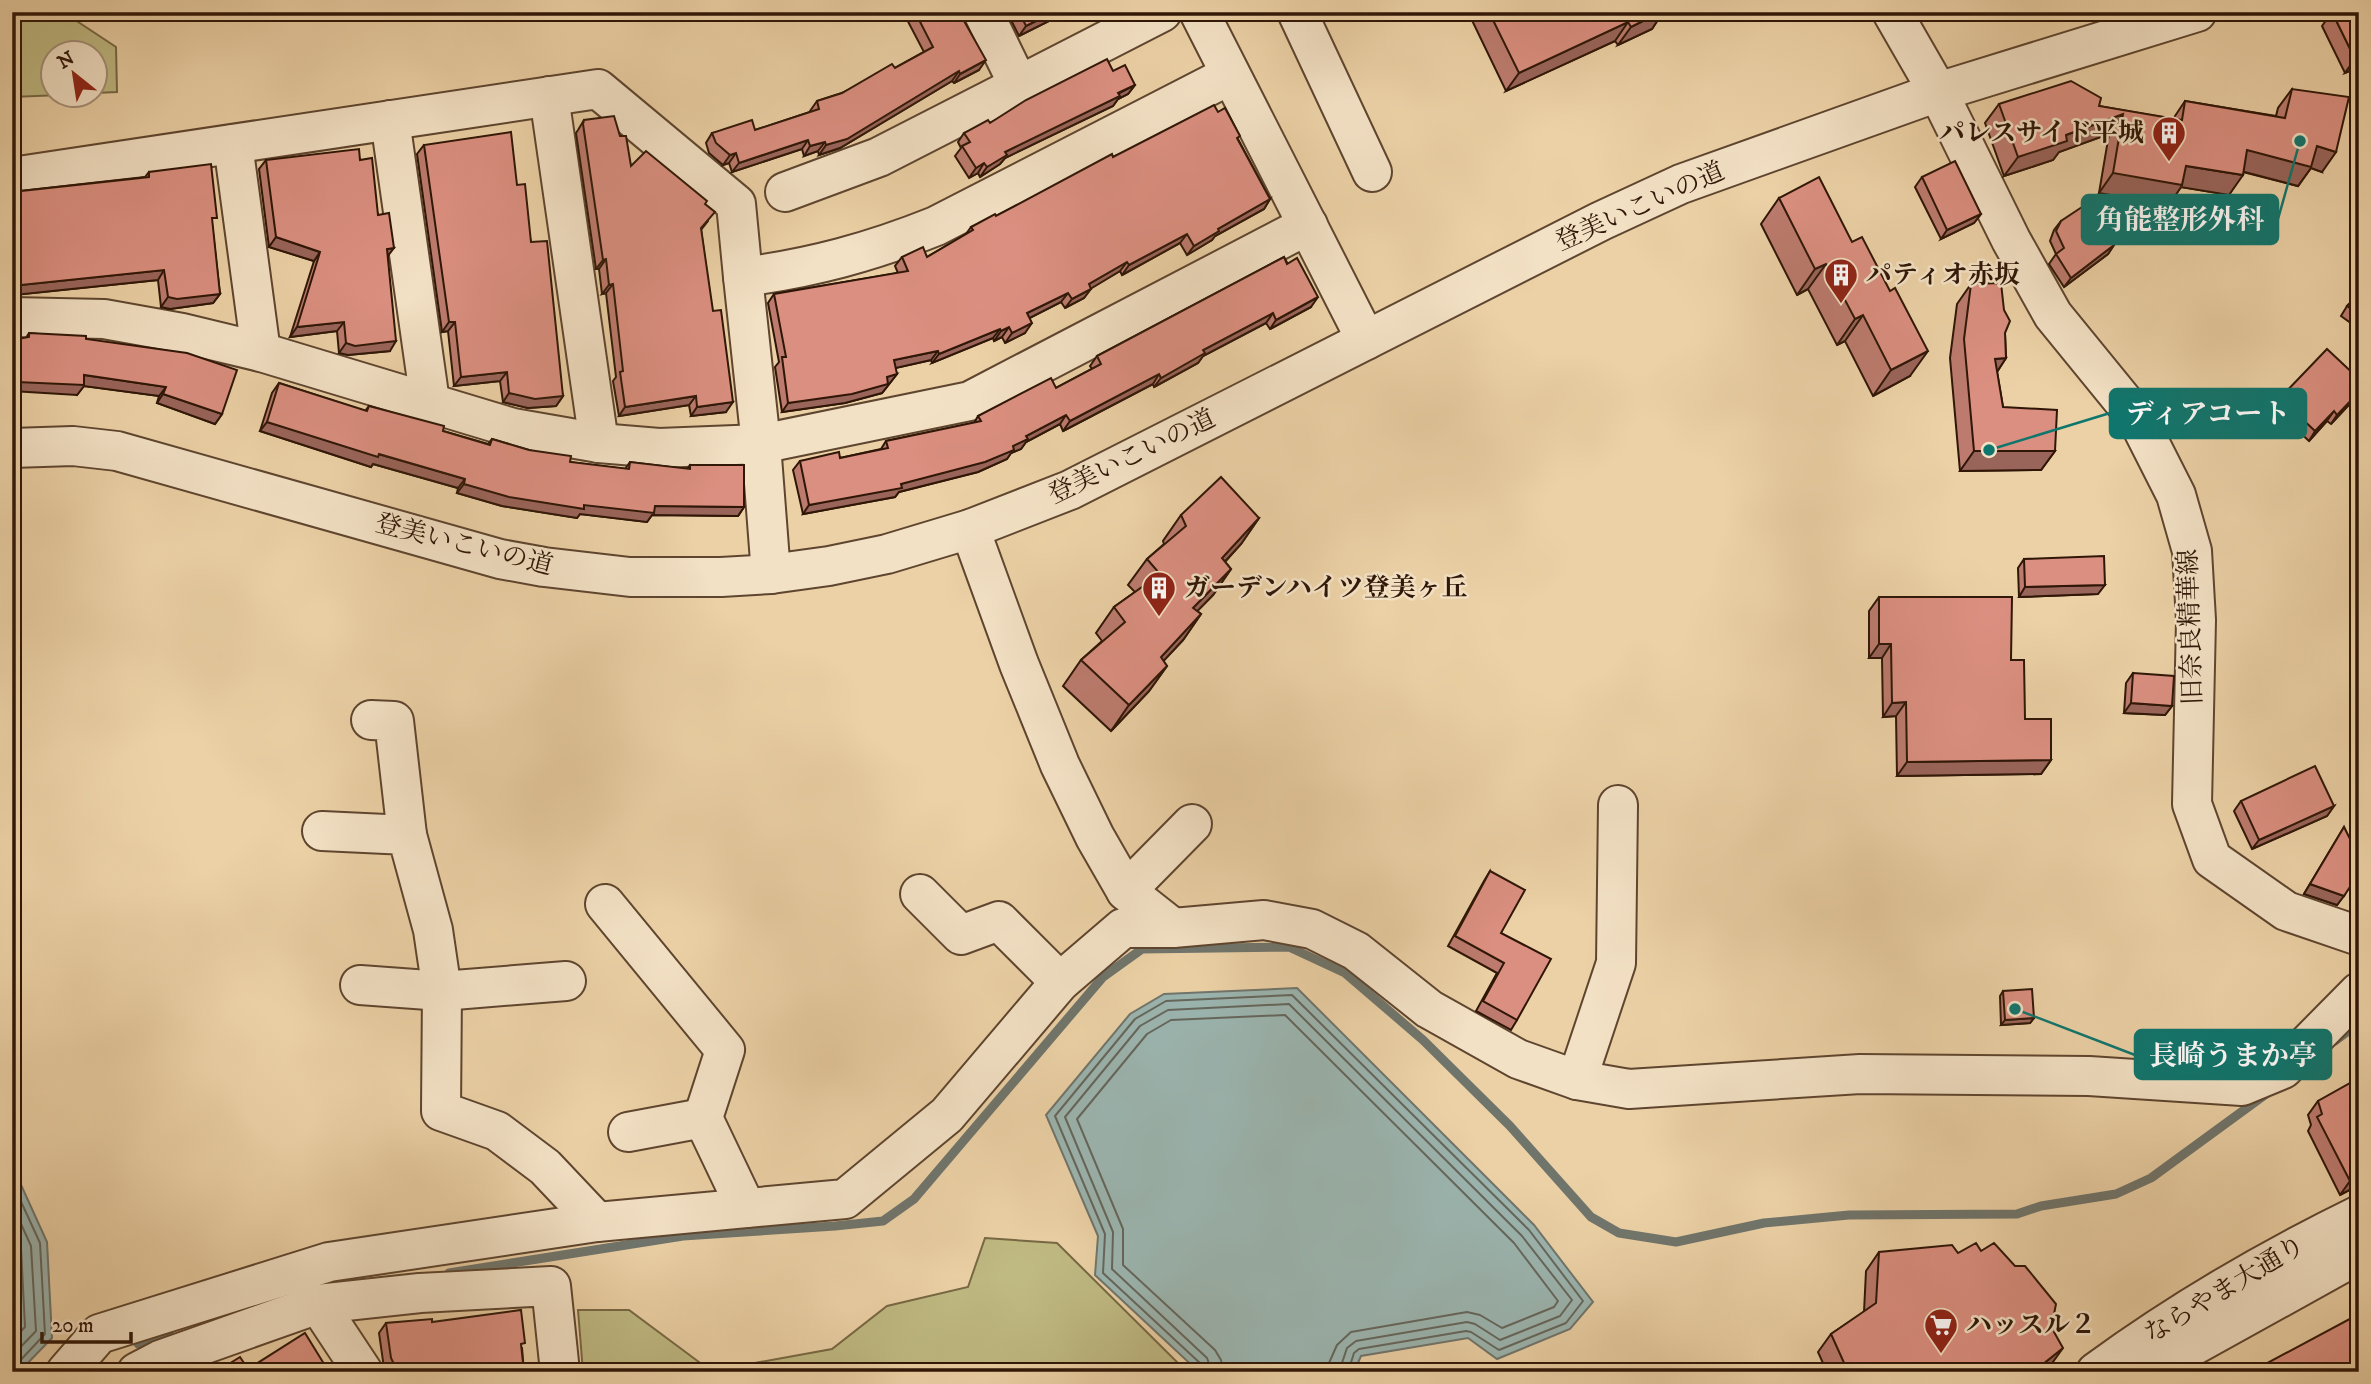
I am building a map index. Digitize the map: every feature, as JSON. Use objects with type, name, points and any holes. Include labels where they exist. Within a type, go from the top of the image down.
[{"type":"street","points":[[983,12],[1019,86]]},
{"type":"street","points":[[785,192],[879,157],[1162,12]]},
{"type":"street","points":[[1199,12],[1366,340]]},
{"type":"street","points":[[1297,12],[1372,173]]},
{"type":"street","name":"旧奈良精華線","points":[[1892,12],[1938,92],[2011,240],[2053,315],[2137,418],[2176,495],[2192,551],[2196,620],[2192,804],[2212,859],[2286,911],[2359,936]]},
{"type":"street","name":"登美いこいの道","points":[[12,448],[73,446],[117,451],[500,559],[544,567],[630,577],[672,578],[771,574],[829,566],[887,554],[970,529],[1070,490],[1651,198],[1734,164],[1938,92],[2197,12]]},
{"type":"street","points":[[743,277],[795,270],[845,258],[936,226],[1230,75]]},
{"type":"street","points":[[12,177],[598,89],[736,204],[761,444],[771,574]]},
{"type":"street","points":[[549,96],[598,443]]},
{"type":"street","points":[[390,120],[430,402]]},
{"type":"street","points":[[233,144],[261,352]]},
{"type":"street","points":[[12,317],[68,317],[117,321],[182,333],[261,352],[513,428],[598,443],[659,448],[761,444],[970,401],[1308,225]]},
{"type":"street","points":[[970,529],[1019,664],[1060,765],[1095,836],[1126,891],[1173,928]]},
{"type":"street","points":[[371,720],[394,721],[407,835],[433,930],[442,990],[441,1111],[498,1130],[545,1167],[597,1222]]},
{"type":"street","points":[[1577,1080],[1616,963],[1618,805]]},
{"type":"street","points":[[1126,891],[1192,824]]},
{"type":"street","points":[[321,831],[407,835]]},
{"type":"street","points":[[919,894],[961,935],[999,921],[1060,982]]},
{"type":"street","points":[[605,904],[725,1050],[704,1118],[746,1208]]},
{"type":"street","points":[[65,1372],[99,1334],[329,1262],[597,1222],[845,1199],[947,1115],[1060,982],[1123,928],[1173,928],[1264,920],[1312,929],[1356,951],[1429,1009],[1518,1059],[1577,1080],[1629,1089],[1860,1074],[2089,1076],[2242,1086],[2283,1069],[2359,992]]},
{"type":"street","points":[[360,985],[442,990],[566,981]]},
{"type":"street","points":[[628,1132],[704,1118]]},
{"type":"street","name":"ならやま大通り","points":[[2096,1372],[2147,1335],[2302,1243],[2359,1215]]},
{"type":"street","name":"ならやま大通り","points":[[2153,1372],[2175,1356],[2359,1254]]},
{"type":"street","points":[[155,1368],[318,1304],[420,1293],[551,1286],[560,1372]]},
{"type":"street","points":[[318,1304],[363,1372]]},
{"type":"shaded area","points":[[12,12],[63,12],[102,38],[38,38],[38,96],[12,97]]},
{"type":"shaded area","points":[[108,42],[116,47],[117,92],[108,92]]},
{"type":"shaded area","points":[[985,1238],[1057,1243],[1187,1372],[583,1372],[578,1310],[629,1310],[711,1371],[832,1349],[887,1306],[968,1287]]},
{"type":"water","points":[[1297,988],[1534,1225],[1593,1302],[1570,1329],[1497,1359],[1468,1338],[1361,1356],[1354,1372],[1199,1372],[1095,1275],[1098,1236],[1046,1115],[1130,1014],[1164,994]]},
{"type":"water","points":[[12,1165],[47,1242],[52,1338],[19,1372],[12,1372]]},
{"type":"building","points":[[915,12],[959,12],[986,60],[960,74],[959,71],[847,139],[810,146],[808,140],[739,163],[736,153],[730,155],[716,143],[712,133],[752,120],[755,130],[819,109],[817,101],[842,93],[892,64],[895,68],[933,47]]},
{"type":"building","points":[[1019,12],[1054,12],[1026,26]]},
{"type":"building","points":[[1489,12],[1661,12],[1631,27],[1628,22],[1519,73]]},
{"type":"building","points":[[2332,12],[2359,12],[2359,58],[2355,59]]},
{"type":"building","points":[[1107,59],[1113,71],[1125,65],[1135,85],[1118,93],[1120,96],[1005,152],[1007,155],[987,167],[984,163],[976,168],[962,146],[970,142],[964,133],[988,120],[990,123],[1026,100]]},
{"type":"building","points":[[2071,81],[2101,98],[2099,106],[2182,120],[2185,101],[2285,118],[2292,89],[2349,97],[2336,152],[2317,146],[2311,167],[2247,150],[2243,175],[2186,166],[2182,185],[2113,173],[2123,114],[2066,135],[2067,141],[2018,157],[1999,104]]},
{"type":"building","points":[[1214,105],[1218,112],[1225,108],[1240,136],[1237,138],[1270,199],[1194,246],[1187,234],[1129,265],[1127,262],[1089,284],[1091,289],[1072,299],[1068,293],[1027,313],[1032,323],[1012,333],[1009,327],[1001,331],[1000,329],[939,354],[938,351],[894,360],[897,374],[887,377],[888,384],[852,394],[788,403],[782,357],[786,357],[774,294],[908,271],[902,257],[923,247],[927,257],[995,214],[996,216],[1112,154],[1113,157]]},
{"type":"building","points":[[614,116],[620,136],[626,136],[631,166],[646,151],[707,201],[705,204],[715,212],[701,228],[713,311],[721,310],[733,402],[697,407],[696,396],[625,407],[613,284],[609,285],[606,259],[603,260],[583,124],[584,120]]},
{"type":"building","points":[[511,132],[517,185],[525,184],[531,242],[547,241],[563,396],[535,399],[509,393],[507,372],[461,377],[455,322],[449,322],[424,145]]},
{"type":"building","points":[[359,149],[360,160],[372,158],[378,215],[389,213],[394,248],[387,249],[396,341],[355,346],[346,343],[344,322],[297,327],[320,252],[276,237],[266,160]]},
{"type":"building","points":[[1955,161],[1981,214],[1947,230],[1922,177]]},
{"type":"building","points":[[211,164],[217,218],[212,218],[220,294],[177,299],[168,297],[164,270],[21,285],[17,251],[12,251],[12,192],[149,177],[149,172]]},
{"type":"building","points":[[1819,177],[1852,242],[1862,237],[1890,291],[1895,288],[1928,351],[1891,370],[1863,315],[1855,319],[1826,264],[1815,269],[1779,198]]},
{"type":"building","points":[[2085,205],[2114,245],[2071,278],[2056,254],[2064,248],[2056,231],[2061,221]]},
{"type":"building","points":[[1284,257],[1287,264],[1297,258],[1318,297],[1276,320],[1273,313],[1203,350],[1205,353],[1161,378],[1159,374],[1070,421],[1066,415],[1026,436],[1028,439],[1013,446],[1014,450],[985,462],[901,484],[902,488],[809,505],[800,461],[839,452],[840,458],[888,448],[886,441],[981,421],[978,416],[1051,378],[1056,388],[1101,364],[1097,356]]},
{"type":"building","points":[[2001,283],[2004,310],[2010,321],[2005,333],[2006,358],[1995,359],[2003,407],[2057,410],[2055,451],[1974,451],[1964,339],[1971,284]]},
{"type":"building","points":[[2359,294],[2359,315],[2347,306]]},
{"type":"building","points":[[29,333],[86,336],[86,339],[187,353],[237,370],[222,414],[163,394],[166,387],[84,375],[84,385],[12,383],[12,340],[29,337]]},
{"type":"building","points":[[2327,349],[2359,379],[2359,392],[2337,415],[2334,411],[2315,431],[2280,398]]},
{"type":"building","points":[[279,383],[367,411],[369,406],[444,426],[443,431],[490,445],[492,439],[529,450],[571,456],[570,462],[629,469],[630,462],[690,469],[690,465],[744,465],[744,507],[655,506],[654,513],[584,505],[584,509],[509,497],[464,484],[465,479],[379,454],[378,457],[267,422]]},
{"type":"building","name":"ガーデンハイツ登美ヶ丘","points":[[1221,477],[1259,518],[1222,558],[1231,569],[1193,608],[1201,614],[1161,657],[1167,666],[1129,705],[1081,660],[1125,622],[1114,607],[1160,574],[1147,559],[1186,526],[1181,515]]},
{"type":"building","points":[[2104,556],[2105,585],[2025,587],[2024,559]]},
{"type":"building","points":[[1879,597],[2012,597],[2011,660],[2024,660],[2025,719],[2051,719],[2051,760],[1907,762],[1906,702],[1892,703],[1891,644],[1879,644]]},
{"type":"building","points":[[2133,673],[2174,676],[2172,706],[2131,703]]},
{"type":"building","points":[[2315,766],[2334,806],[2259,840],[2241,801]]},
{"type":"building","points":[[2359,824],[2359,873],[2344,896],[2310,884],[2344,827],[2350,839]]},
{"type":"building","points":[[1490,871],[1525,890],[1501,933],[1551,959],[1517,1020],[1483,1001],[1504,963],[1455,936]]},
{"type":"building","points":[[2032,989],[2034,1018],[2005,1020],[2003,991]]},
{"type":"building","points":[[2352,1082],[2359,1096],[2359,1176],[2350,1181],[2317,1117],[2322,1114],[2318,1101]]},
{"type":"building","points":[[1976,1243],[1981,1251],[1994,1243],[2015,1266],[2025,1266],[2056,1304],[2054,1314],[2061,1326],[2054,1332],[2063,1348],[2033,1372],[1844,1372],[1841,1368],[1845,1365],[1831,1334],[1876,1303],[1879,1252],[1952,1245],[1958,1253]]},
{"type":"building","points":[[521,1310],[525,1343],[521,1344],[524,1372],[398,1372],[391,1358],[386,1323],[432,1319],[432,1322]]},
{"type":"building","points":[[2359,1314],[2359,1372],[2256,1372],[2258,1368]]},
{"type":"building","points":[[305,1333],[329,1372],[216,1372],[240,1357],[248,1369]]},
{"type":"waterway","points":[[449,1273],[683,1236],[883,1221],[914,1199],[1103,977],[1142,949],[1289,947],[1345,973],[1423,1040],[1510,1126],[1591,1217],[1619,1233],[1676,1242],[1764,1223],[1849,1215],[2017,1214],[2041,1206],[2116,1194],[2151,1178],[2266,1094]]},
{"type":"waterway","points":[[2335,1041],[2359,1023]]},
{"type":"waterway","points":[[138,1344],[169,1332]]},
{"type":"place","name":"角能整形外科","points":[[2300,141]]},
{"type":"place","name":"パレスサイド平城","points":[[2169,163]]},
{"type":"place","name":"パティオ赤坂","points":[[1841,305]]},
{"type":"place","name":"ディアコート","points":[[1989,450]]},
{"type":"place","name":"ガーデンハイツ登美ヶ丘","points":[[1159,618]]},
{"type":"place","name":"長崎うまか亭","points":[[2015,1009]]},
{"type":"place","name":"ハッスル２","points":[[1941,1355]]}]
